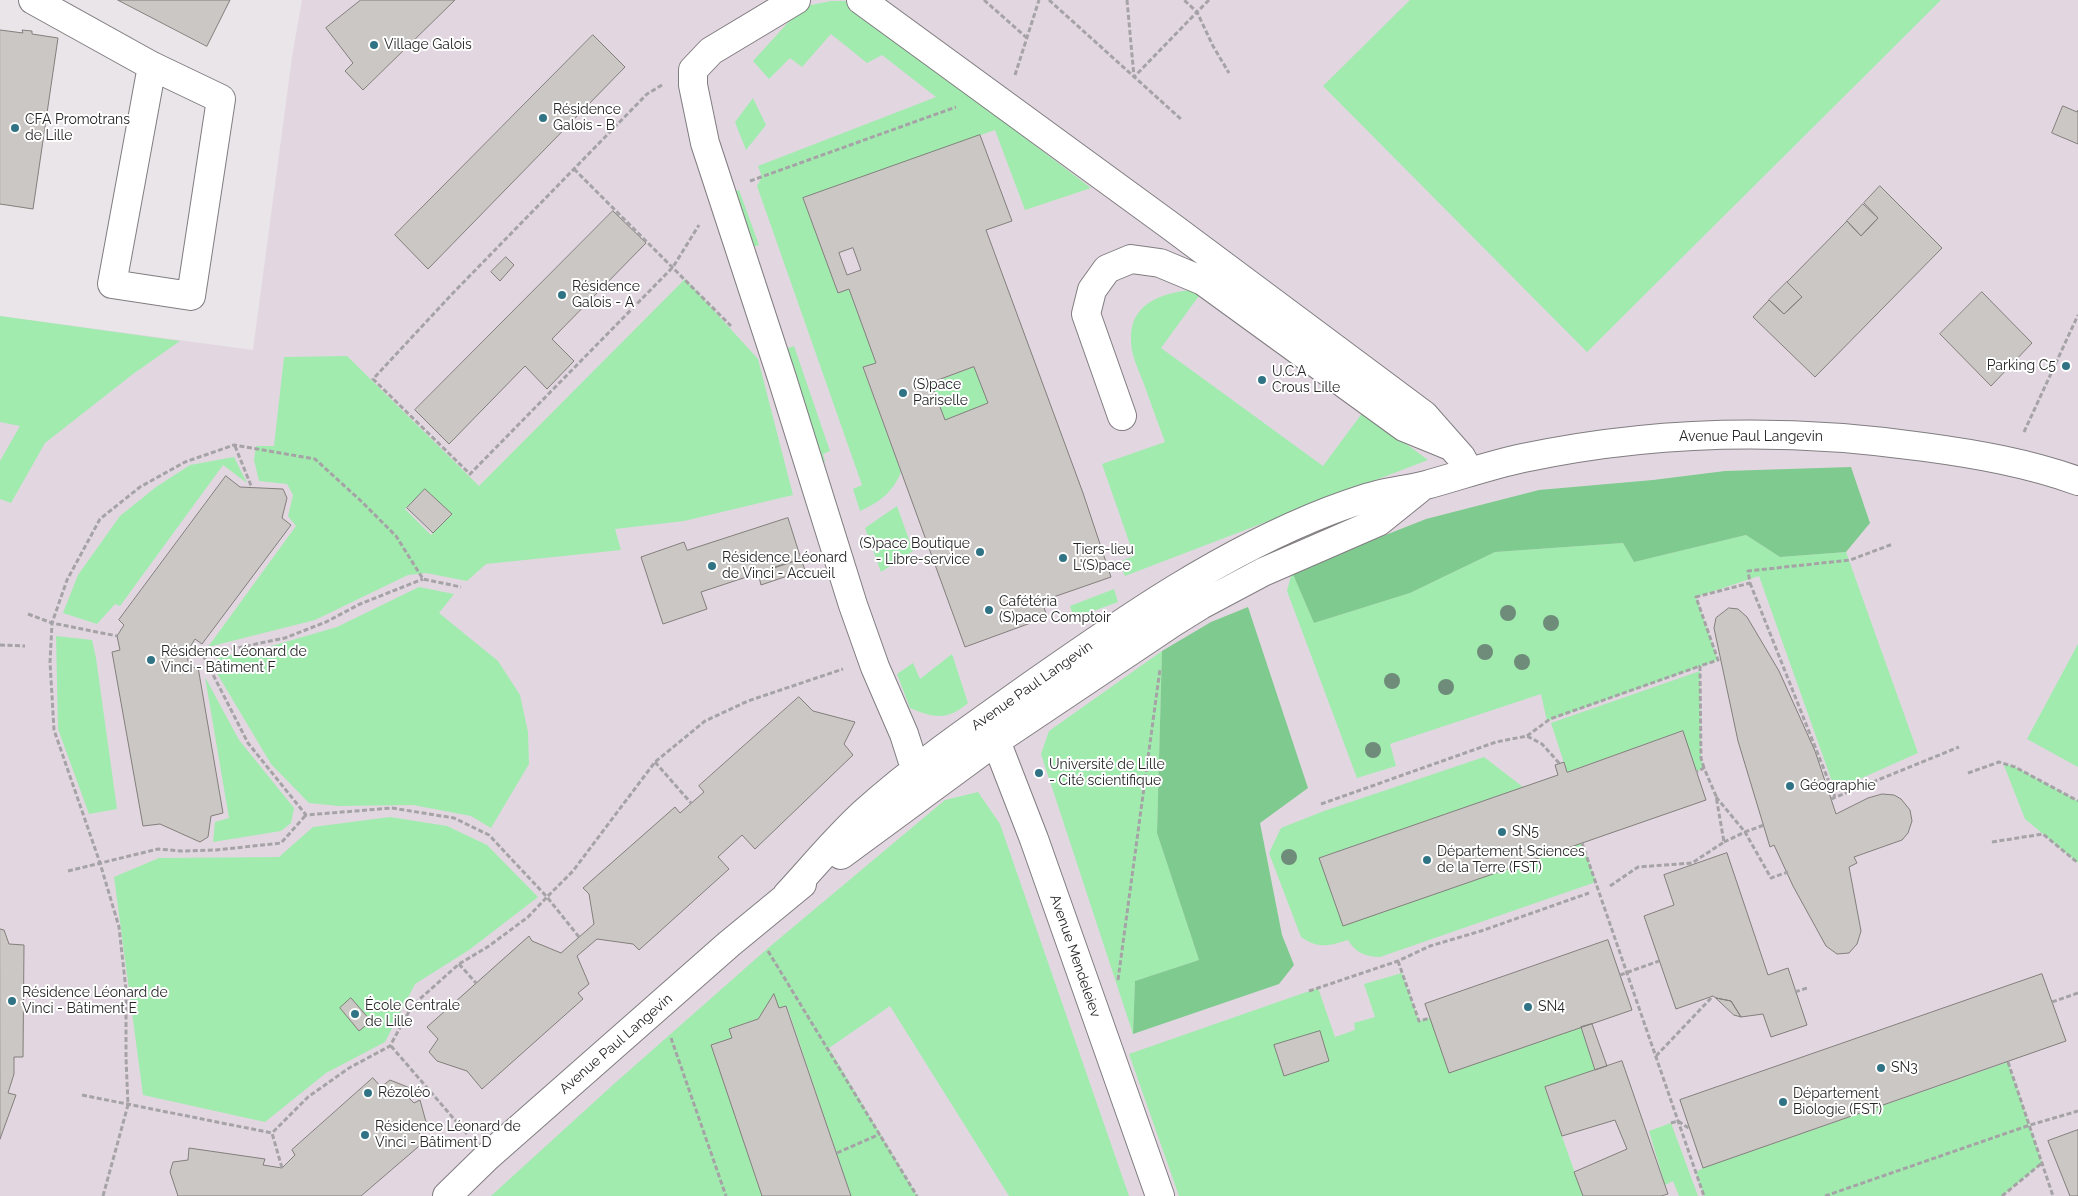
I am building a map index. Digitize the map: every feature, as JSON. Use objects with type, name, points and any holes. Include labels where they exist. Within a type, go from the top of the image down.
[{"type":"street","points":[[33,0],[152,66],[221,99],[191,296],[112,284],[152,66]]},
{"type":"street","points":[[796,0],[711,51],[693,70],[693,85],[704,143],[719,192],[782,378],[853,605],[872,659],[904,734],[912,759],[925,778]]},
{"type":"street","points":[[861,0],[1005,104],[1424,415],[1451,446],[1469,471]]},
{"type":"street","points":[[1122,416],[1086,314],[1092,290],[1107,270],[1131,259],[1160,262],[1204,281],[1404,427],[1451,446]]},
{"type":"street","name":"Avenue Paul Langevin","points":[[447,1196],[487,1157],[787,895],[925,778],[989,731],[1201,605],[1263,572],[1378,522],[1424,485],[1469,471],[1524,458],[1622,442],[1732,434],[1808,435],[1878,440],[1952,450],[2036,469],[2078,481]]},
{"type":"street","name":"Avenue Mendeleiev","points":[[989,731],[1034,839],[1160,1196]]},
{"type":"path","points":[[984,0],[1027,38]]},
{"type":"path","points":[[1005,104],[1039,0]]},
{"type":"path","points":[[1049,0],[1182,120]]},
{"type":"path","points":[[1127,0],[1134,77]]},
{"type":"path","points":[[1184,0],[1197,12],[1229,73]]},
{"type":"path","points":[[1134,77],[1209,0]]},
{"type":"path","points":[[470,474],[373,379],[454,292],[647,94],[674,78],[693,85]]},
{"type":"path","points":[[574,169],[734,329]]},
{"type":"path","points":[[2022,437],[2078,315]]},
{"type":"path","points":[[234,446],[252,488]]},
{"type":"path","points":[[103,1196],[128,1105],[126,990],[119,926],[100,863],[54,730],[50,662],[52,623],[68,580],[100,519],[140,488],[185,462],[234,446],[314,459],[396,536],[423,579]]},
{"type":"path","points":[[1893,544],[1850,560],[1748,571],[1750,582],[1833,798],[1959,748]]},
{"type":"path","points":[[187,652],[203,655],[285,638],[326,622],[360,604],[423,579],[461,587]]},
{"type":"path","points":[[1321,804],[1496,742],[1527,736],[1550,718],[1718,660],[1696,596],[1750,582]]},
{"type":"path","points":[[28,614],[52,623],[117,636]]},
{"type":"path","points":[[0,645],[25,646]]},
{"type":"path","points":[[203,655],[248,743],[306,815]]},
{"type":"path","points":[[272,1133],[308,1097],[349,1068],[390,1046],[412,1006],[459,964],[489,946],[528,917],[573,871],[655,762],[705,721],[748,701],[872,659]]},
{"type":"path","points":[[1117,983],[1161,660]]},
{"type":"path","points":[[1700,666],[1701,758],[1716,796],[1724,842]]},
{"type":"path","points":[[1527,736],[1542,744],[1560,764]]},
{"type":"path","points":[[655,762],[691,803]]},
{"type":"path","points":[[1968,773],[1999,762],[2015,767],[2078,801]]},
{"type":"path","points":[[1696,772],[1704,768]]},
{"type":"path","points":[[1716,796],[1745,832],[1771,878],[1788,872]]},
{"type":"path","points":[[68,872],[158,848],[182,851],[216,850],[281,843],[306,815],[392,808],[454,818],[489,835],[546,897],[579,937]]},
{"type":"path","points":[[1610,886],[1638,867],[1692,863],[1724,842],[1764,825]]},
{"type":"path","points":[[1992,842],[2043,834],[2078,863]]},
{"type":"path","points":[[1582,843],[1704,1196]]},
{"type":"path","points":[[1309,991],[1398,960],[1430,946],[1481,931],[1590,893]]},
{"type":"path","points":[[767,949],[917,1196]]},
{"type":"path","points":[[1398,960],[1419,1021],[1430,1018]]},
{"type":"path","points":[[1620,975],[1659,961]]},
{"type":"path","points":[[459,964],[476,983]]},
{"type":"path","points":[[1796,992],[1808,988]]},
{"type":"path","points":[[2052,1002],[2078,993]]},
{"type":"path","points":[[1656,1056],[1713,996]]},
{"type":"path","points":[[670,1035],[726,1196]]},
{"type":"path","points":[[390,1046],[487,1157]]},
{"type":"path","points":[[2008,1062],[2053,1196]]},
{"type":"path","points":[[82,1095],[272,1133]]},
{"type":"path","points":[[1825,1196],[2030,1125],[2078,1111]]},
{"type":"path","points":[[1672,1123],[1678,1121]]},
{"type":"path","points":[[1678,1121],[1690,1129]]},
{"type":"path","points":[[272,1133],[282,1168]]},
{"type":"path","points":[[836,1153],[880,1134]]},
{"type":"path","points":[[2002,1196],[2042,1163]]},
{"type":"shaded area","name":"Université de Lille ‐ Cité scientifique","points":[[302,0],[2078,0],[2078,1196],[0,1196],[0,316],[253,350],[292,57]]},
{"type":"green space","points":[[1410,0],[1941,0],[1587,352],[1323,86]]},
{"type":"green space","points":[[831,1],[845,1],[1091,188],[1025,210],[995,130],[803,198],[838,293],[849,289],[876,363],[863,368],[901,472],[885,496],[860,511],[853,489],[862,485],[757,186],[762,177],[758,166],[936,97],[882,55],[867,63],[831,34],[802,67],[790,58],[769,79],[753,61],[795,15],[806,6]]},
{"type":"green space","points":[[753,98],[766,125],[746,150],[735,122]]},
{"type":"green space","points":[[739,190],[759,245],[750,248],[730,193]]},
{"type":"green space","points":[[685,279],[758,359],[793,495],[684,521],[615,529],[621,550],[486,564],[467,581],[426,573],[408,575],[315,620],[208,647],[296,526],[288,516],[293,495],[287,484],[259,481],[254,460],[256,446],[274,446],[284,357],[347,356],[479,486]],"holes":[[[425,489],[452,514],[431,535],[405,509]]]},
{"type":"green space","points":[[1191,290],[1201,293],[1161,348],[1323,466],[1363,412],[1428,460],[1125,576],[1119,562],[1134,556],[1102,464],[1165,442],[1134,357],[1131,346],[1132,328],[1135,318],[1141,309],[1149,303],[1169,294]]},
{"type":"green space","points":[[0,316],[180,341],[133,374],[45,443],[11,503],[0,499],[0,461],[20,426],[0,422]]},
{"type":"green space","points":[[794,346],[830,451],[823,454],[825,462],[819,464],[780,351]]},
{"type":"green space","points":[[974,367],[988,403],[945,420],[931,383]]},
{"type":"green space","points":[[234,457],[247,483],[223,465],[120,606],[115,604],[97,624],[63,613],[78,575],[120,516],[156,487],[190,465]]},
{"type":"green space","points":[[1851,467],[1870,523],[1846,552],[1780,557],[1746,535],[1634,562],[1623,543],[1495,552],[1410,593],[1314,623],[1292,572],[1426,519],[1539,490],[1653,480],[1725,471]]},
{"type":"green space","points":[[897,506],[913,551],[881,572],[865,528]]},
{"type":"green space","points":[[1746,535],[1780,557],[1846,552],[1918,753],[1835,790],[1759,576],[1696,597],[1718,660],[1547,721],[1541,694],[1390,744],[1396,766],[1357,778],[1287,591],[1292,572],[1314,623],[1410,593],[1495,552],[1623,543],[1634,562]]},
{"type":"green space","points":[[419,587],[454,594],[439,613],[498,661],[520,695],[528,732],[529,764],[491,828],[471,816],[413,805],[339,806],[309,803],[271,764],[212,665],[218,658],[275,645],[337,627]]},
{"type":"green space","points":[[1114,589],[1118,602],[1074,618],[1070,606]]},
{"type":"green space","points":[[1248,607],[1308,788],[1260,823],[1282,935],[1294,965],[1279,984],[1133,1034],[1135,981],[1199,960],[1157,833],[1162,651],[1211,622]]},
{"type":"green space","points":[[56,636],[92,640],[117,809],[89,814],[58,729]]},
{"type":"green space","points":[[2078,644],[2078,767],[2027,739]]},
{"type":"green space","points":[[1162,651],[1157,833],[1199,960],[1135,981],[1133,1034],[1041,754],[1049,731]]},
{"type":"green space","points":[[952,654],[968,703],[953,713],[940,716],[933,716],[910,708],[897,674],[913,663],[920,679]]},
{"type":"green space","points":[[1700,671],[1701,758],[1704,768],[1696,772],[1682,731],[1567,772],[1551,723]]},
{"type":"green space","points":[[205,677],[239,740],[294,808],[291,823],[281,831],[213,842],[215,822],[229,818]]},
{"type":"green space","points":[[1484,757],[1523,787],[1319,858],[1582,843],[1596,882],[1380,957],[1361,953],[1348,940],[1335,944],[1318,945],[1301,937],[1269,853],[1281,828],[1324,811]]},
{"type":"green space","points":[[2003,763],[2015,767],[2078,801],[2078,863],[2025,819]]},
{"type":"green space","points":[[978,792],[1000,824],[1129,1196],[1009,1196],[890,1006],[829,1048],[917,1196],[851,1196],[787,1006],[779,1008],[774,994],[758,1019],[729,1029],[732,1038],[711,1045],[762,1196],[491,1196],[615,1083],[767,949],[945,800]]},
{"type":"green space","points":[[390,817],[447,826],[487,845],[538,897],[469,950],[415,984],[385,1042],[326,1073],[265,1122],[143,1095],[114,877],[159,858],[279,857],[313,827]]},
{"type":"green space","points":[[1402,973],[1419,1021],[1430,1018],[1581,1027],[1595,1070],[1545,1088],[1583,1196],[1179,1196],[1129,1054],[1318,988],[1335,1037],[1355,1030],[1354,1023],[1375,1017],[1364,984]]},
{"type":"green space","points":[[2008,1062],[2042,1163],[2002,1196],[1704,1196],[1696,1172],[1703,1168]]},
{"type":"green space","points":[[1671,1123],[1698,1196],[1679,1196],[1673,1181],[1665,1185],[1649,1131]]},
{"type":"building","points":[[118,0],[230,0],[207,46]]},
{"type":"building","name":"Village Galois","points":[[361,0],[455,0],[363,90],[345,71],[353,63],[326,28]]},
{"type":"building","points":[[0,30],[23,33],[22,30],[32,31],[32,34],[58,38],[33,209],[0,204]]},
{"type":"building","name":"Résidence Galois - B","points":[[593,35],[625,67],[428,269],[395,235]]},
{"type":"building","points":[[2063,106],[2077,112],[2078,110],[2078,144],[2052,133]]},
{"type":"building","name":"(S)pace Pariselle","points":[[980,135],[1012,221],[986,230],[1083,493],[1111,577],[1042,601],[1047,617],[965,647],[863,367],[876,363],[849,289],[838,293],[803,198]],"holes":[[[853,248],[861,270],[847,275],[839,253]],[[974,367],[988,403],[945,420],[931,383]]]},
{"type":"building","points":[[1880,186],[1942,248],[1815,377],[1753,317],[1769,300],[1784,314],[1802,297],[1787,282],[1847,221],[1861,236],[1878,218],[1864,203]]},
{"type":"building","points":[[1863,204],[1878,218],[1861,236],[1847,221]]},
{"type":"building","name":"Résidence Galois - A","points":[[613,211],[646,243],[552,339],[574,361],[547,389],[525,366],[449,444],[415,410]]},
{"type":"building","points":[[506,257],[514,265],[500,281],[491,272]]},
{"type":"building","points":[[1787,282],[1802,297],[1784,314],[1769,300]]},
{"type":"building","points":[[1982,292],[2032,343],[1991,386],[1940,334]]},
{"type":"building","name":"Résidence Léonard de Vinci - Bâtiment F","points":[[226,476],[240,487],[283,489],[287,498],[282,518],[291,525],[202,644],[195,639],[187,652],[189,668],[198,667],[223,813],[211,816],[208,837],[200,842],[160,824],[143,826],[112,652],[120,650],[117,636],[124,625],[119,620]]},
{"type":"building","points":[[425,489],[452,514],[433,533],[407,508]]},
{"type":"building","name":"Résidence Léonard de Vinci - Accueil","points":[[788,518],[801,559],[701,592],[707,609],[663,624],[641,557],[684,542],[687,550]]},
{"type":"building","points":[[801,559],[805,570],[761,585],[758,573]]},
{"type":"building","name":"Géographie","points":[[1729,608],[1738,609],[1747,617],[1779,671],[1815,751],[1836,814],[1868,798],[1882,794],[1894,795],[1901,799],[1910,810],[1912,821],[1908,833],[1902,840],[1854,857],[1857,863],[1849,867],[1861,931],[1857,944],[1849,953],[1837,954],[1826,946],[1793,886],[1774,845],[1770,847],[1738,741],[1714,628],[1716,618]]},
{"type":"building","points":[[799,697],[813,711],[855,722],[844,744],[853,755],[755,849],[742,835],[718,857],[729,869],[639,950],[633,944],[597,939],[577,956],[589,984],[578,993],[583,999],[482,1089],[467,1071],[437,1061],[429,1052],[438,1039],[427,1027],[529,936],[532,941],[561,953],[594,924],[589,894],[583,888],[675,807],[680,813],[704,792],[699,786]]},
{"type":"building","name":"SN5","points":[[1683,731],[1706,800],[1343,926],[1319,858],[1558,775],[1555,765],[1564,762],[1567,772]]},
{"type":"building","points":[[1727,853],[1768,975],[1788,968],[1807,1025],[1771,1037],[1763,1014],[1741,1017],[1731,1001],[1713,996],[1676,1009],[1644,916],[1674,905],[1664,875]]},
{"type":"building","name":"Résidence Léonard de Vinci - Bâtiment E","points":[[0,929],[4,930],[9,944],[24,945],[23,1057],[14,1057],[14,1074],[8,1093],[16,1095],[0,1139]]},
{"type":"building","name":"SN4","points":[[1608,940],[1632,1010],[1449,1073],[1425,1004]]},
{"type":"building","name":"SN3","points":[[2042,974],[2066,1041],[1703,1168],[1680,1100]]},
{"type":"building","points":[[774,994],[779,1008],[786,1006],[851,1196],[762,1196],[711,1045],[732,1038],[729,1029],[758,1019]]},
{"type":"building","name":"École Centrale de Lille","points":[[351,998],[371,1021],[359,1031],[340,1008]]},
{"type":"building","points":[[1716,998],[1731,1001],[1741,1017],[1734,1015]]},
{"type":"building","points":[[1592,1024],[1607,1066],[1595,1070],[1581,1027]]},
{"type":"building","points":[[1320,1031],[1329,1061],[1284,1076],[1274,1045]]},
{"type":"building","points":[[1622,1061],[1668,1194],[1661,1196],[1583,1196],[1574,1172],[1627,1149],[1615,1120],[1562,1136],[1545,1087]]},
{"type":"building","name":"Résidence Léonard de Vinci - Bâtiment D","points":[[373,1078],[381,1087],[390,1080],[410,1088],[406,1095],[414,1103],[420,1100],[426,1122],[417,1130],[425,1141],[361,1196],[178,1196],[170,1172],[173,1162],[188,1160],[189,1148],[265,1159],[263,1165],[282,1168],[295,1155],[292,1150]]},
{"type":"building","points":[[2078,1130],[2078,1196],[2070,1196],[2048,1141]]},
{"type":"place","name":"Village Galois","points":[[374,45]]},
{"type":"place","name":"Résidence Galois - B","points":[[543,118]]},
{"type":"place","name":"CFA Promotrans de Lille","points":[[15,128]]},
{"type":"place","name":"Résidence Galois - A","points":[[562,295]]},
{"type":"place","name":"Parking C5","points":[[2066,366]]},
{"type":"place","name":"U.C.A Crous Lille","points":[[1262,380]]},
{"type":"place","name":"(S)pace Pariselle","points":[[903,393]]},
{"type":"place","name":"(S)pace Boutique - Libre-service","points":[[980,552]]},
{"type":"place","name":"Tiers-lieu L'(S)pace","points":[[1063,558]]},
{"type":"place","name":"Résidence Léonard de Vinci - Accueil","points":[[712,566]]},
{"type":"place","name":"Cafétéria (S)pace Comptoir","points":[[989,610]]},
{"type":"place","name":"Résidence Léonard de Vinci - Bâtiment F","points":[[151,660]]},
{"type":"place","name":"Université de Lille ‐ Cité scientifique","points":[[1039,773]]},
{"type":"place","name":"Géographie","points":[[1790,786]]},
{"type":"place","name":"SN5","points":[[1502,832]]},
{"type":"place","name":"Département Sciences de la Terre (FST)","points":[[1427,860]]},
{"type":"place","name":"Résidence Léonard de Vinci - Bâtiment E","points":[[12,1001]]},
{"type":"place","name":"SN4","points":[[1528,1007]]},
{"type":"place","name":"École Centrale de Lille","points":[[355,1014]]},
{"type":"place","name":"SN3","points":[[1881,1068]]},
{"type":"place","name":"Rézoléo","points":[[368,1093]]},
{"type":"place","name":"Département Biologie (FST)","points":[[1783,1102]]},
{"type":"place","name":"Résidence Léonard de Vinci - Bâtiment D","points":[[365,1135]]}]
